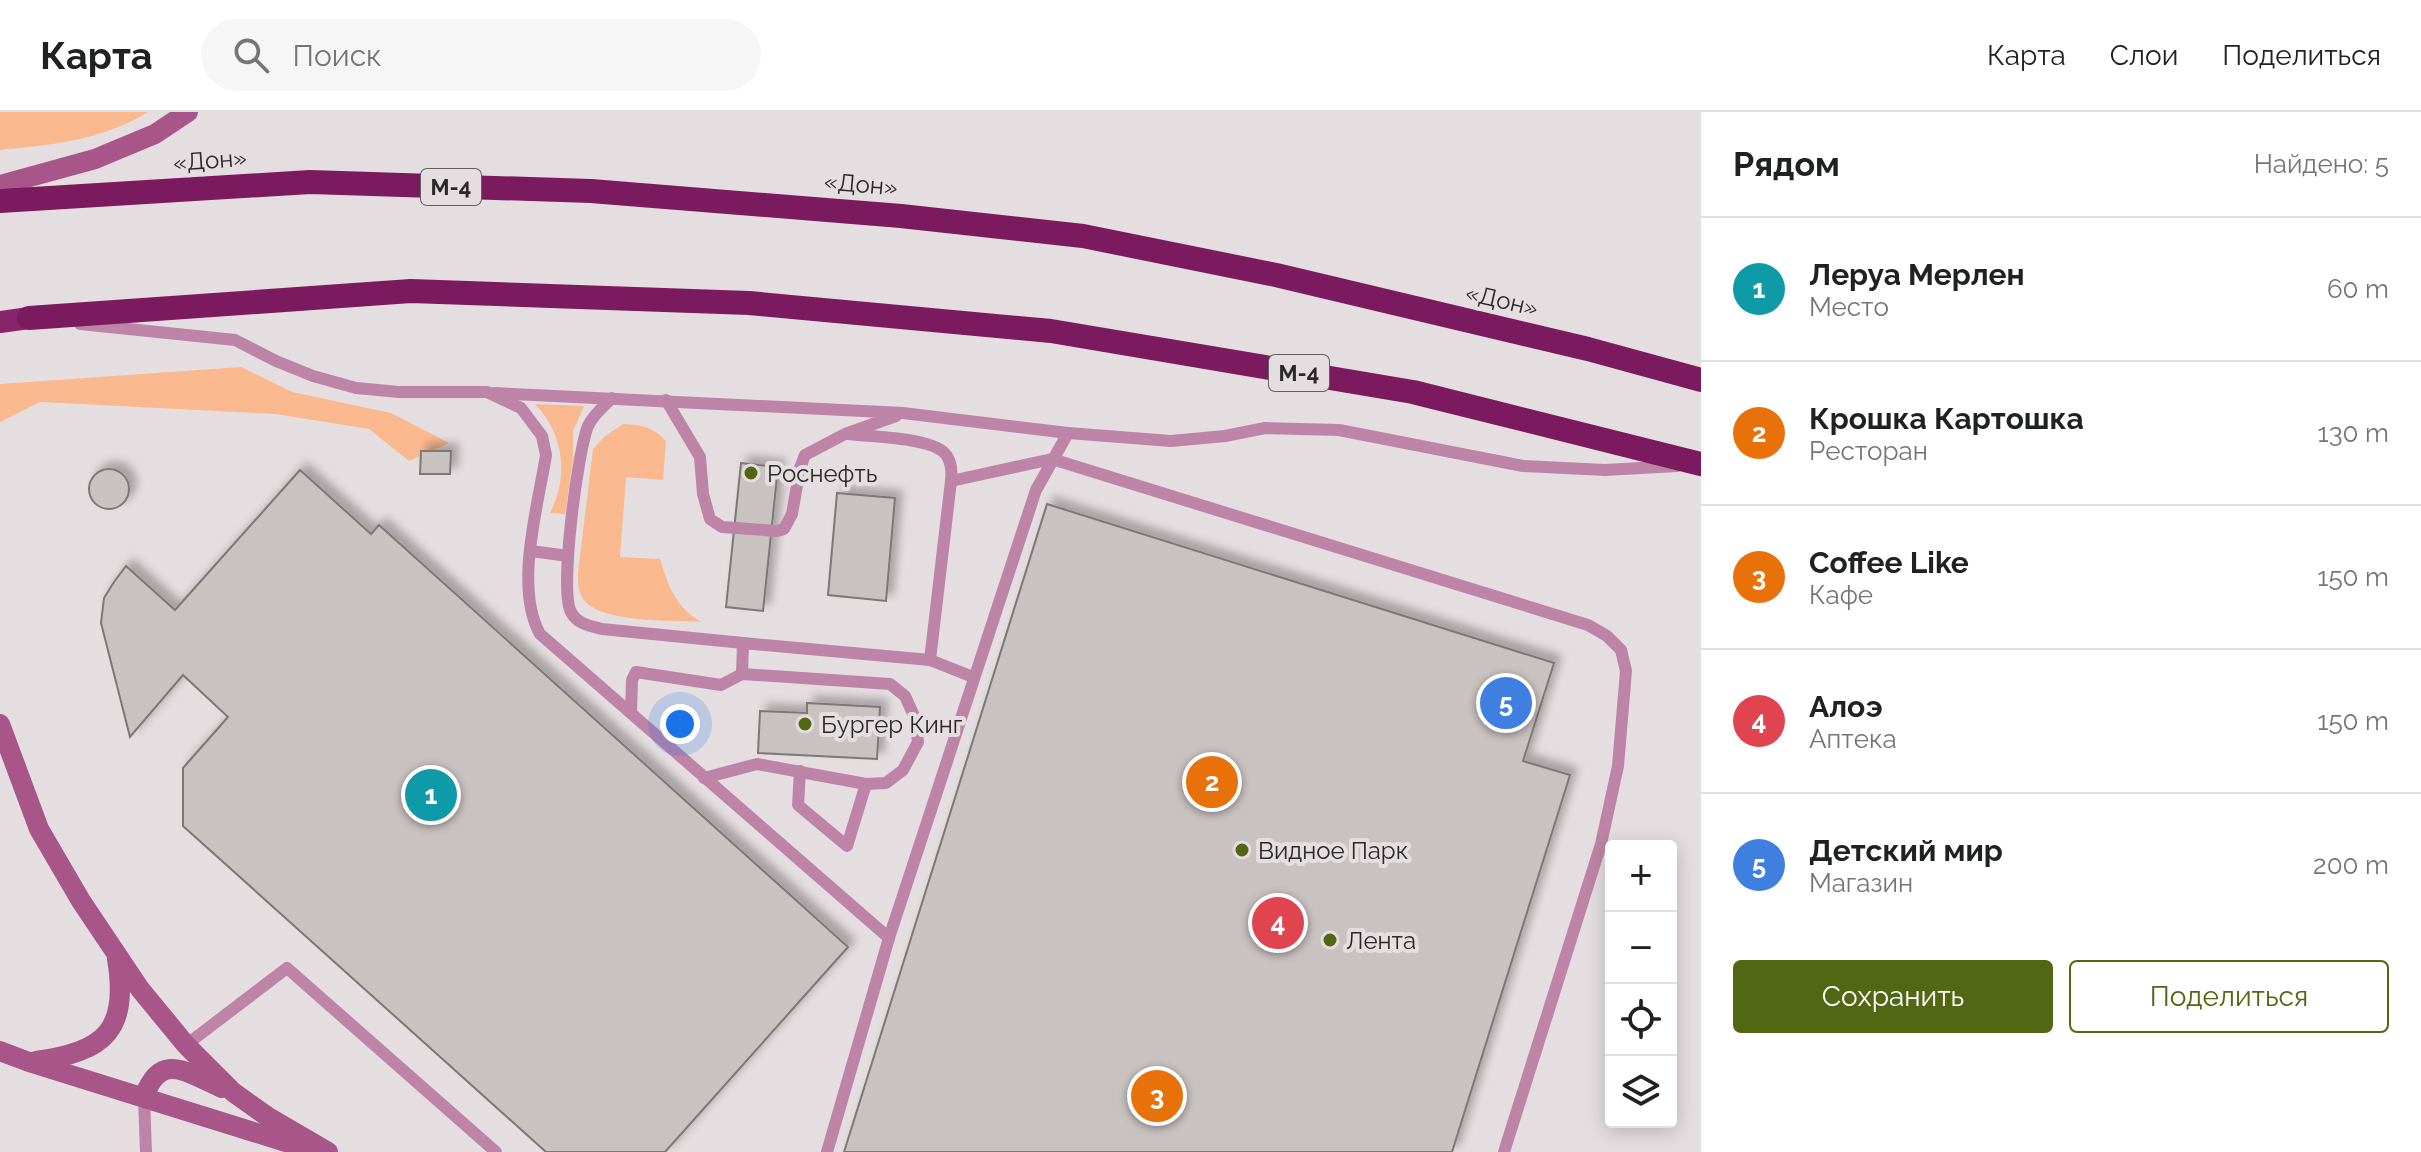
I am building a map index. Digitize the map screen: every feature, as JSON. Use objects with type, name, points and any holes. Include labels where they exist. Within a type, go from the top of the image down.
[{"type":"highway","name":"«Дон»","points":[[0,201],[310,182],[591,191],[916,217],[1083,236],[1276,275],[1588,349],[1701,380]]},
{"type":"highway","name":"М-4","points":[[0,322],[411,291],[749,303],[1051,331],[1413,392],[1701,465]]},
{"type":"main road","points":[[0,185],[95,159],[155,134],[188,112]]},
{"type":"main road","points":[[0,724],[39,829],[81,901],[140,989],[186,1045],[233,1092],[268,1117],[328,1152]]},
{"type":"main road","points":[[29,1062],[63,1058],[83,1052],[101,1041],[114,1023],[119,1006],[121,985],[116,953]]},
{"type":"main road","points":[[0,1051],[319,1152]]},
{"type":"main road","points":[[144,1097],[150,1080],[167,1069],[177,1069],[233,1092]]},
{"type":"lane","points":[[29,318],[235,340],[288,366],[356,388],[399,392],[487,392],[903,413],[1068,433],[1171,441],[1225,436],[1265,428],[1339,430],[1523,466],[1605,470],[1701,465]]},
{"type":"lane","points":[[487,392],[521,408],[542,436],[546,455],[531,551],[529,599],[531,619],[540,634],[889,938]]},
{"type":"lane","points":[[612,398],[590,422],[583,441],[568,556],[567,594],[570,612],[582,624],[602,629],[930,660],[973,677]]},
{"type":"lane","points":[[666,400],[700,457],[706,510],[715,524],[777,531],[784,529],[792,514],[801,461],[805,455],[845,434],[903,413]]},
{"type":"lane","points":[[827,1152],[889,938],[973,677],[1036,490],[1068,433]]},
{"type":"lane","points":[[845,434],[930,444],[947,454],[952,469],[930,660]]},
{"type":"lane","points":[[951,481],[1052,459],[1588,625],[1607,636],[1621,650],[1626,671],[1624,713],[1618,766],[1601,844],[1504,1152]]},
{"type":"lane","points":[[531,551],[568,556]]},
{"type":"lane","points":[[742,674],[743,643]]},
{"type":"lane","points":[[631,713],[632,680],[636,672],[721,685],[742,674],[890,684],[905,696],[915,718],[918,742],[903,770],[886,783],[866,784],[757,764],[704,778]]},
{"type":"lane","points":[[800,771],[798,805],[847,846],[866,784]]},
{"type":"lane","points":[[186,1045],[287,968],[496,1152]]},
{"type":"lane","points":[[144,1097],[146,1152]]},
{"type":"shaded area","points":[[0,112],[148,112],[95,135],[0,150]]},
{"type":"shaded area","points":[[241,367],[292,392],[391,413],[449,443],[409,461],[369,429],[275,414],[40,402],[0,422],[0,384]]},
{"type":"shaded area","points":[[535,404],[584,406],[573,431],[573,460],[565,514],[550,513],[560,485],[560,456],[552,428]]},
{"type":"shaded area","points":[[623,424],[647,428],[666,441],[663,480],[626,477],[620,557],[660,559],[679,603],[702,622],[619,616],[590,606],[582,597],[578,573],[593,449]]},
{"type":"building","points":[[421,451],[451,451],[450,474],[420,474]]},
{"type":"building","points":[[741,463],[778,467],[763,611],[726,607]]},
{"type":"building","points":[[109,469],[123,475],[129,489],[123,503],[109,509],[95,503],[89,489],[95,475]]},
{"type":"building","points":[[300,470],[371,534],[379,525],[848,947],[665,1152],[546,1152],[183,826],[183,768],[228,717],[183,675],[130,737],[101,623],[104,598],[114,582],[126,566],[175,610]]},
{"type":"building","points":[[837,493],[895,498],[886,601],[828,595]]},
{"type":"building","name":"Видное Парк","points":[[1047,504],[1554,663],[1523,761],[1570,775],[1452,1152],[844,1152]]},
{"type":"building","points":[[807,703],[880,707],[877,759],[758,753],[760,711],[807,713]]},
{"type":"place","name":"Роснефть","points":[[751,473]]},
{"type":"place","name":"Детский мир","points":[[1506,703]]},
{"type":"place","name":"Бургер Кинг","points":[[805,724]]},
{"type":"place","name":"Крошка Картошка","points":[[1212,782]]},
{"type":"place","name":"Леруа Мерлен","points":[[431,795]]},
{"type":"place","name":"Видное Парк","points":[[1242,850]]},
{"type":"place","name":"Алоэ","points":[[1278,923]]},
{"type":"place","name":"Лента","points":[[1330,940]]},
{"type":"place","name":"Coffee Like","points":[[1157,1096]]}]
